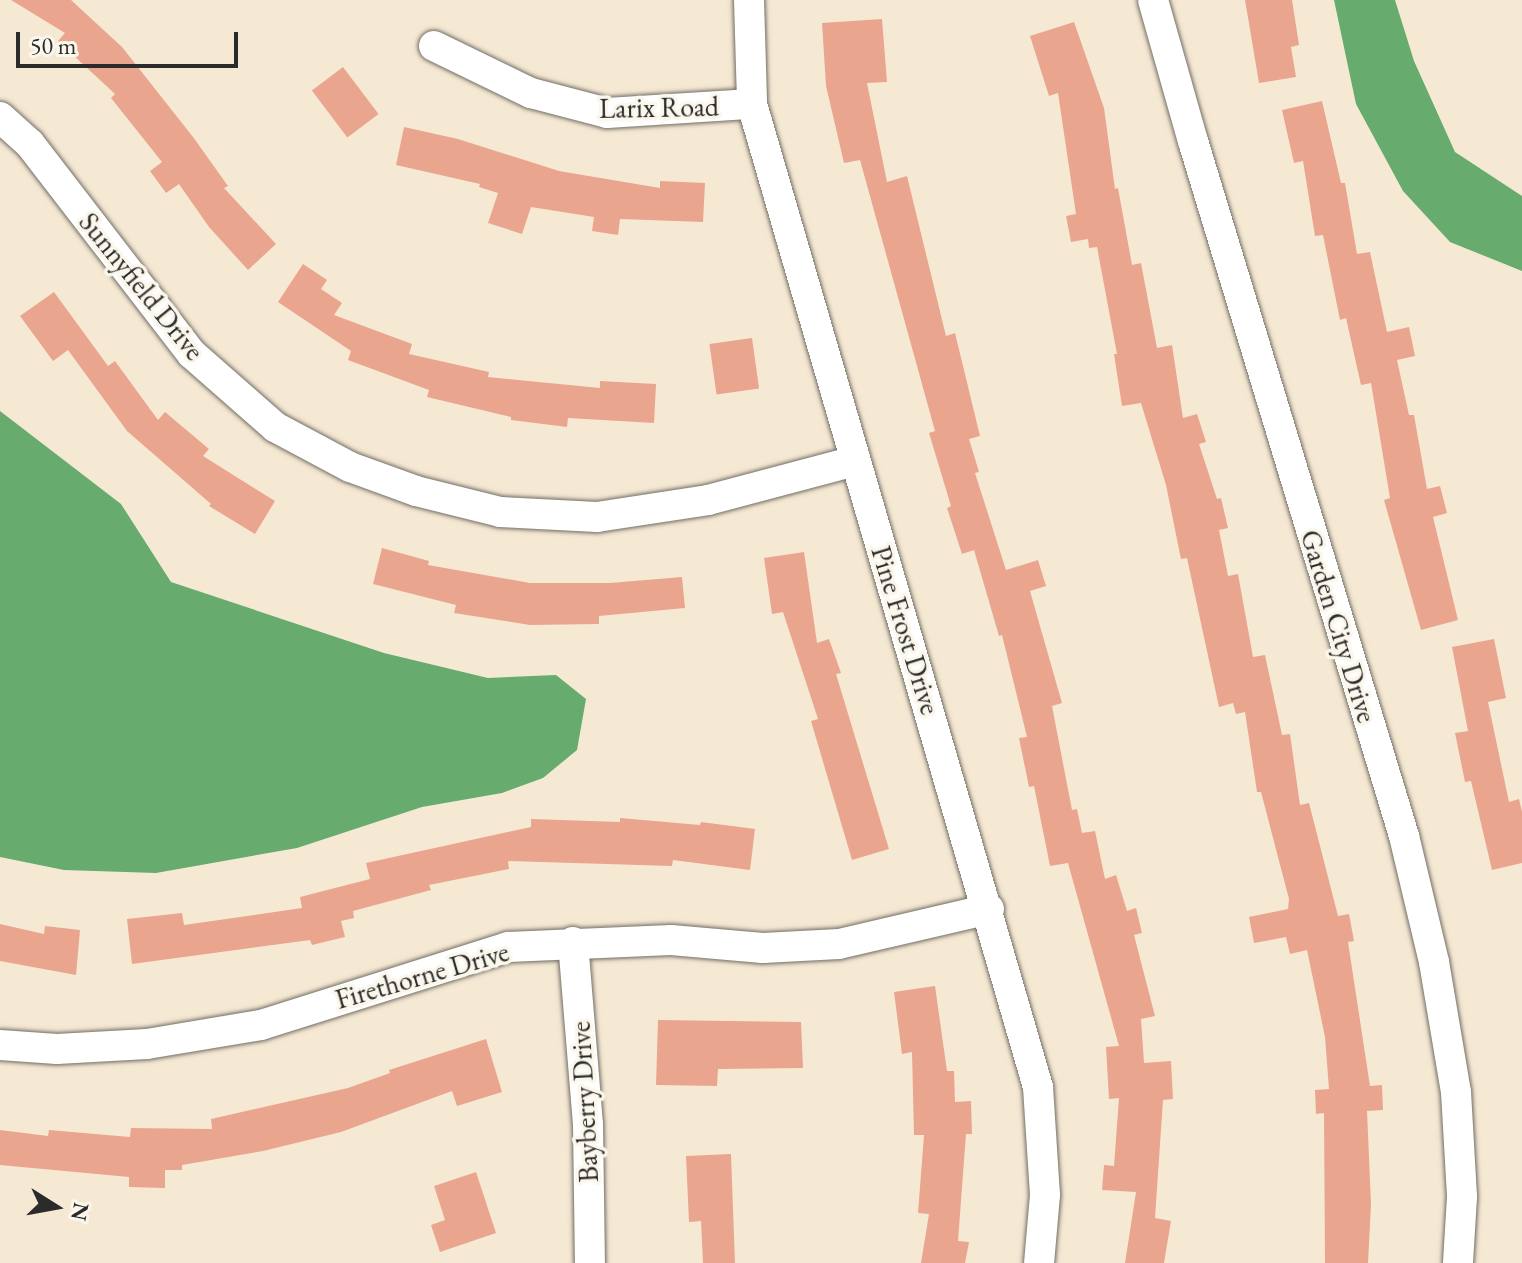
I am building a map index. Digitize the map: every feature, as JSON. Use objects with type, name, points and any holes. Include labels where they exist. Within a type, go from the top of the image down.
[{"type":"street","name":"Pine Frost Drive","points":[[749,0],[752,104],[989,909],[1038,1087],[1045,1195],[1039,1263]]},
{"type":"street","name":"Garden City Drive","points":[[1153,0],[1414,878],[1434,962],[1456,1092],[1462,1197],[1458,1263]]},
{"type":"street","name":"Larix Road","points":[[434,46],[531,93],[607,113],[752,104]]},
{"type":"street","name":"Sunnyfield Drive","points":[[0,117],[30,144],[192,354],[275,427],[350,467],[416,491],[500,512],[597,517],[708,500],[855,461]]},
{"type":"street","name":"Firethorne Drive","points":[[0,1045],[57,1049],[147,1044],[261,1025],[465,958],[508,947],[671,940],[763,948],[839,944],[989,909]]},
{"type":"street","name":"Bayberry Drive","points":[[573,942],[588,1124],[590,1263]]},
{"type":"green space","points":[[1334,0],[1395,0],[1414,61],[1455,152],[1522,196],[1522,271],[1450,242],[1403,191],[1356,104]]},
{"type":"green space","points":[[0,411],[121,504],[171,582],[384,653],[488,678],[556,675],[586,699],[577,750],[543,778],[502,793],[422,807],[297,848],[156,873],[64,870],[0,857]]},
{"type":"building","points":[[11,0],[71,0],[122,47],[193,137],[228,186],[224,188],[276,244],[248,270],[209,227],[179,184],[166,193],[150,171],[162,162],[111,98],[115,94],[58,41],[65,33]]},
{"type":"building","points":[[1245,0],[1292,0],[1299,45],[1291,47],[1296,77],[1259,83]]},
{"type":"building","points":[[882,19],[887,82],[867,83],[887,182],[907,176],[946,336],[955,333],[980,436],[969,439],[979,472],[975,473],[1006,570],[1038,560],[1046,586],[1030,591],[1062,703],[1052,706],[1072,810],[1077,809],[1082,833],[1095,831],[1105,879],[1116,875],[1127,911],[1136,908],[1142,933],[1134,935],[1155,1016],[1141,1019],[1144,1063],[1171,1061],[1173,1099],[1163,1100],[1155,1218],[1171,1221],[1164,1263],[1125,1263],[1136,1192],[1102,1190],[1104,1165],[1114,1166],[1119,1098],[1109,1099],[1106,1047],[1119,1046],[1068,863],[1050,866],[1034,786],[1029,787],[1019,738],[1027,737],[1002,635],[999,636],[974,550],[962,554],[947,508],[951,506],[929,433],[935,431],[860,160],[844,163],[826,86],[822,23]]},
{"type":"building","points":[[1074,22],[1104,108],[1115,189],[1118,188],[1132,265],[1141,263],[1157,348],[1172,345],[1183,418],[1197,414],[1206,442],[1199,444],[1217,499],[1221,498],[1228,528],[1219,530],[1228,576],[1238,574],[1253,657],[1265,655],[1282,735],[1290,734],[1300,805],[1309,803],[1338,916],[1349,914],[1354,941],[1348,942],[1370,1086],[1382,1085],[1383,1110],[1367,1111],[1371,1204],[1368,1263],[1325,1263],[1324,1113],[1316,1114],[1315,1090],[1329,1089],[1325,1037],[1307,950],[1290,954],[1286,937],[1254,943],[1249,917],[1288,909],[1289,899],[1261,792],[1257,792],[1245,712],[1236,714],[1233,703],[1219,707],[1187,558],[1181,559],[1166,485],[1141,403],[1122,406],[1114,354],[1117,354],[1097,247],[1089,248],[1088,239],[1071,242],[1066,216],[1076,214],[1058,93],[1049,96],[1030,36]]},
{"type":"building","points":[[343,67],[379,114],[347,138],[312,90]]},
{"type":"building","points":[[1322,101],[1341,183],[1345,183],[1357,254],[1370,252],[1387,332],[1409,327],[1415,356],[1397,360],[1409,415],[1414,415],[1427,489],[1440,486],[1447,513],[1433,517],[1458,620],[1421,630],[1384,500],[1390,498],[1371,383],[1361,385],[1346,318],[1340,320],[1323,235],[1315,236],[1303,161],[1294,163],[1282,110]]},
{"type":"building","points":[[404,127],[458,139],[559,171],[660,188],[660,181],[705,183],[703,222],[620,219],[618,235],[592,231],[594,217],[531,207],[522,234],[488,223],[498,193],[479,187],[480,184],[396,165]]},
{"type":"building","points":[[303,264],[327,280],[321,289],[342,303],[334,315],[412,344],[409,354],[489,372],[488,377],[600,388],[600,381],[656,384],[654,423],[568,418],[567,427],[511,420],[511,417],[427,397],[429,390],[348,360],[351,351],[278,302]]},
{"type":"building","points":[[54,292],[108,366],[115,361],[158,420],[165,412],[209,449],[203,456],[275,501],[255,534],[209,506],[211,504],[127,431],[68,350],[53,361],[20,316]]},
{"type":"building","points":[[752,338],[759,389],[717,394],[709,344]]},
{"type":"building","points":[[382,548],[429,561],[428,565],[530,583],[610,583],[682,577],[685,608],[599,616],[599,624],[530,625],[454,613],[456,605],[373,584]]},
{"type":"building","points":[[804,552],[817,643],[829,639],[841,673],[836,674],[889,849],[852,860],[811,721],[818,719],[783,612],[772,614],[764,558]]},
{"type":"building","points":[[1494,639],[1506,698],[1488,702],[1509,802],[1519,799],[1522,812],[1522,863],[1492,870],[1471,781],[1465,782],[1455,733],[1468,731],[1452,647]]},
{"type":"building","points":[[620,818],[700,825],[701,822],[755,829],[750,870],[673,860],[672,866],[508,861],[509,869],[429,885],[431,890],[353,911],[354,918],[341,921],[345,937],[312,945],[310,940],[132,964],[127,919],[182,913],[184,925],[302,908],[300,897],[370,879],[366,863],[531,827],[531,819],[620,822]]},
{"type":"building","points":[[0,924],[44,934],[45,926],[80,930],[76,975],[0,961]]},
{"type":"building","points":[[935,986],[947,1071],[954,1071],[955,1102],[971,1101],[972,1134],[966,1134],[958,1241],[969,1242],[965,1263],[921,1263],[929,1214],[918,1213],[924,1135],[914,1135],[912,1052],[902,1054],[894,992]]},
{"type":"building","points":[[658,1020],[801,1022],[803,1068],[718,1069],[717,1086],[656,1085]]},
{"type":"building","points":[[486,1039],[502,1092],[457,1106],[452,1091],[341,1132],[263,1151],[182,1165],[182,1170],[165,1170],[165,1188],[129,1187],[129,1177],[0,1165],[0,1130],[48,1136],[49,1130],[130,1137],[131,1128],[212,1129],[211,1119],[348,1088],[390,1073],[389,1070]]},
{"type":"building","points":[[731,1154],[735,1263],[703,1263],[701,1221],[689,1222],[686,1156]]},
{"type":"building","points":[[476,1172],[496,1233],[440,1252],[431,1225],[445,1220],[434,1186]]}]
